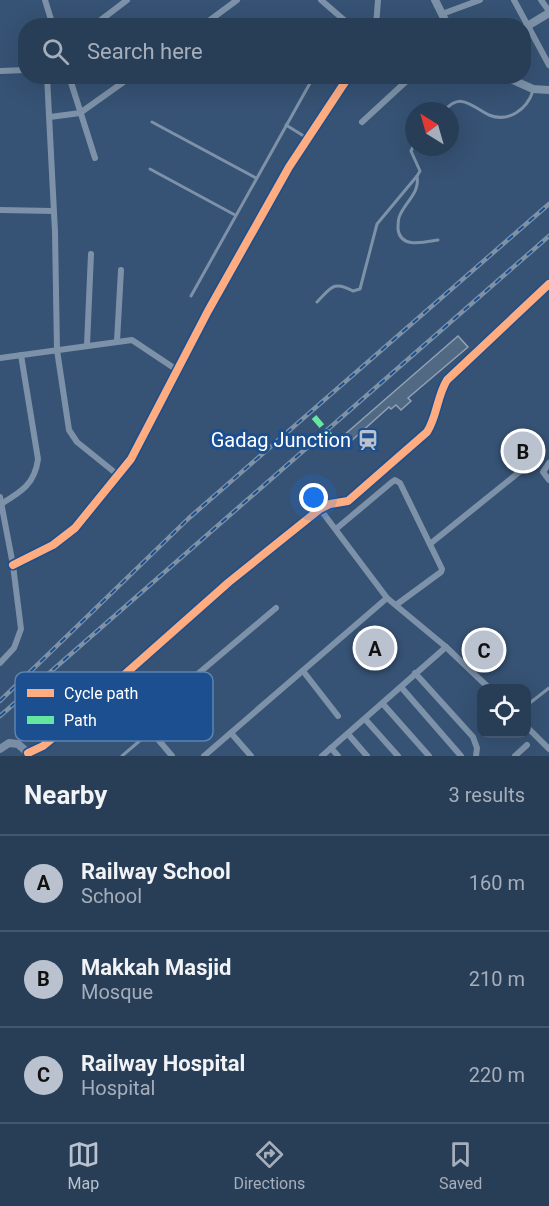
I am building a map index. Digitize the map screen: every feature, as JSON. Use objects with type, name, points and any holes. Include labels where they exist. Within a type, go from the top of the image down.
[{"type":"main road","points":[[0,749],[9,743],[14,743],[28,754]]},
{"type":"street","points":[[45,0],[51,18]]},
{"type":"street","points":[[103,18],[127,0]]},
{"type":"street","points":[[213,18],[237,0]]},
{"type":"street","points":[[321,0],[342,18]]},
{"type":"street","points":[[377,18],[378,0]]},
{"type":"street","points":[[435,0],[444,18]]},
{"type":"street","points":[[442,14],[480,0]]},
{"type":"street","points":[[514,0],[522,18]]},
{"type":"street","points":[[531,23],[549,12],[541,0]]},
{"type":"street","points":[[531,34],[549,65]]},
{"type":"street","points":[[0,71],[18,70]]},
{"type":"street","points":[[48,84],[57,350],[69,430],[77,442],[118,475]]},
{"type":"street","points":[[71,84],[95,158]]},
{"type":"street","points":[[50,117],[80,113],[121,84]]},
{"type":"street","points":[[13,565],[53,545],[75,528],[130,459],[289,167],[344,84]]},
{"type":"street","points":[[362,122],[403,84]]},
{"type":"street","points":[[522,84],[533,89],[549,90]]},
{"type":"street","points":[[0,210],[53,211]]},
{"type":"street","points":[[87,345],[91,254]]},
{"type":"street","points":[[117,341],[121,270]]},
{"type":"street","points":[[129,672],[229,582],[320,509],[330,504],[348,501],[427,432],[431,426],[441,389],[447,380],[549,284]]},
{"type":"street","points":[[0,358],[132,340],[177,370]]},
{"type":"street","points":[[2,504],[25,488],[37,471],[38,459],[21,355]]},
{"type":"street","points":[[549,463],[543,472],[549,480]]},
{"type":"street","points":[[430,544],[523,469]]},
{"type":"street","points":[[336,530],[395,480],[400,483],[442,569],[396,605]]},
{"type":"street","points":[[0,496],[13,565],[21,629],[14,648],[0,663]]},
{"type":"street","points":[[320,509],[387,598],[446,646],[485,684]]},
{"type":"street","points":[[204,756],[387,598]]},
{"type":"street","points":[[200,672],[276,608]]},
{"type":"street","points":[[322,756],[446,646]]},
{"type":"street","points":[[303,671],[338,716]]},
{"type":"street","points":[[415,673],[472,737],[477,748],[476,756]]},
{"type":"street","points":[[401,687],[461,756]]},
{"type":"street","points":[[383,704],[429,756]]},
{"type":"street","points":[[365,719],[398,756]]},
{"type":"street","points":[[531,731],[549,748]]},
{"type":"street","points":[[231,733],[251,756]]},
{"type":"street","points":[[348,735],[367,756]]},
{"type":"street","points":[[28,754],[49,741]]},
{"type":"street","points":[[159,741],[172,756]]},
{"type":"street","points":[[515,756],[527,745]]},
{"type":"street","points":[[331,748],[338,756]]},
{"type":"lane","points":[[191,296],[309,84]]},
{"type":"lane","points":[[456,102],[464,101],[490,115],[510,116],[523,109],[533,89]]},
{"type":"lane","points":[[152,122],[256,178]]},
{"type":"lane","points":[[286,125],[308,138]]},
{"type":"lane","points":[[316,302],[335,285],[340,284],[352,291],[360,289],[377,224],[420,171],[413,156]]},
{"type":"lane","points":[[150,169],[236,215]]},
{"type":"lane","points":[[417,176],[417,189],[400,215],[398,233],[411,243],[438,240]]},
{"type":"lane","points":[[531,702],[549,688]]},
{"type":"lane","points":[[122,756],[139,741]]},
{"type":"building","points":[[458,336],[468,347],[408,398],[411,401],[401,410],[396,405],[391,409],[389,407],[349,443],[343,436]]},
{"type":"railway","points":[[30,672],[189,518],[549,204]]},
{"type":"railway","points":[[50,672],[549,236]]},
{"type":"railway","points":[[0,701],[15,686]]},
{"type":"railway","points":[[0,716],[15,703]]},
{"type":"marked path","points":[[314,417],[338,445]]},
{"type":"cycle path","points":[[13,565],[53,545],[75,528],[131,459],[208,311],[289,167],[344,84]]},
{"type":"cycle path","points":[[127,672],[229,582],[320,509],[330,504],[348,501],[427,432],[447,380],[549,284]]},
{"type":"cycle path","points":[[28,753],[49,741]]},
{"type":"place","name":"Gadag Junction","points":[[368,440]]},
{"type":"place","name":"Makkah Masjid","points":[[523,451]]},
{"type":"place","name":"Railway School","points":[[375,648]]},
{"type":"place","name":"Railway Hospital","points":[[484,650]]}]
